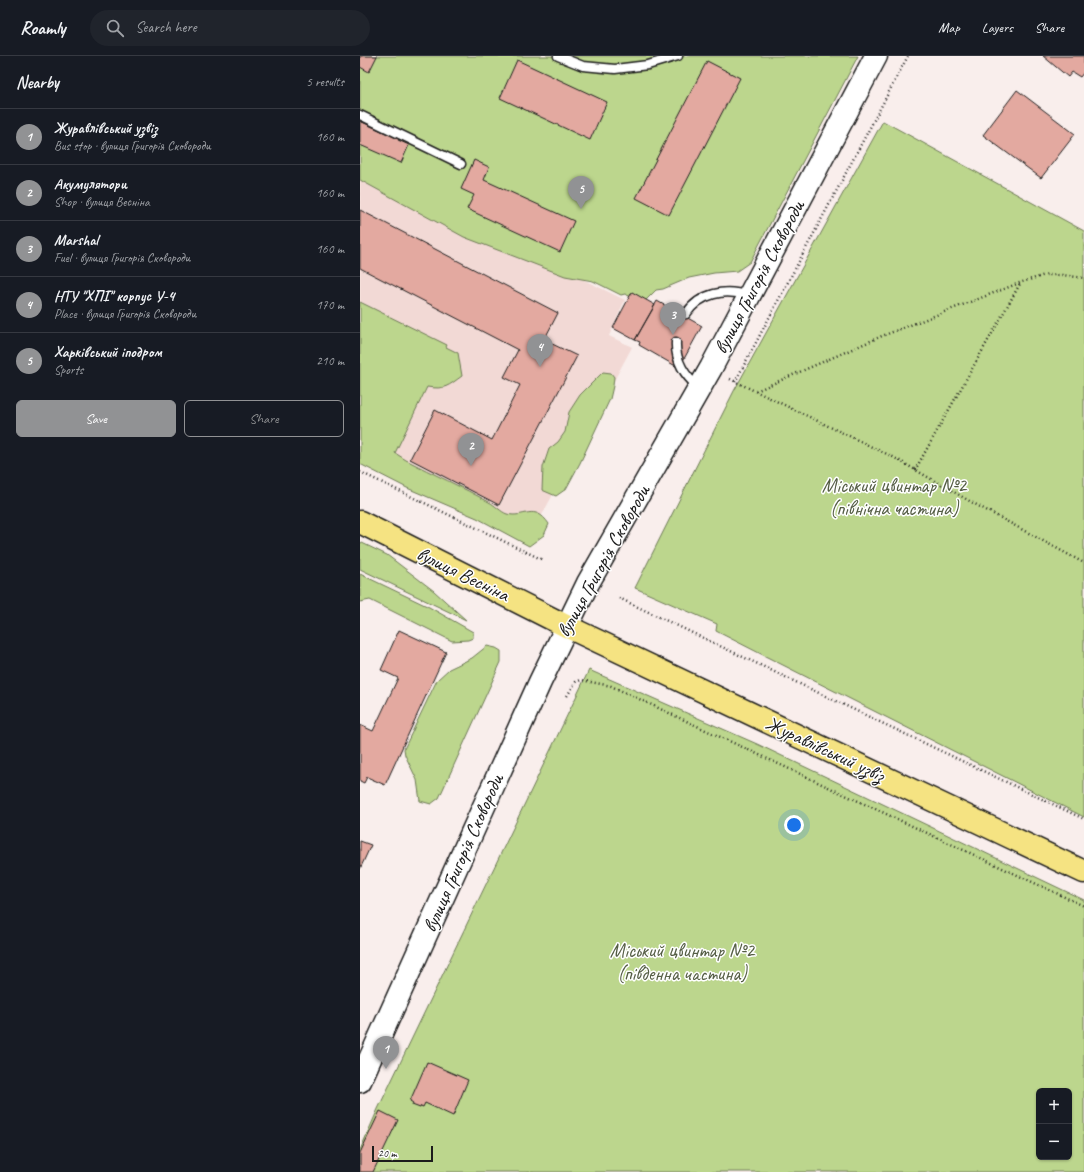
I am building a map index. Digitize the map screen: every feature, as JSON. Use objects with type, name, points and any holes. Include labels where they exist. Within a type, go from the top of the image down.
[{"type":"main road","name":"вулиця Весніна","points":[[360,522],[566,626]]},
{"type":"main road","name":"Журавлівський узвіз","points":[[566,626],[1084,872]]},
{"type":"street","name":"вулиця Григорія Сковороди","points":[[360,1081],[566,626],[588,584],[711,368],[876,56]]},
{"type":"lane","points":[[558,56],[583,66],[616,69],[648,65],[678,56]]},
{"type":"lane","points":[[360,115],[461,164]]},
{"type":"lane","points":[[686,314],[698,301],[711,295],[726,292],[740,293],[749,296]]},
{"type":"lane","points":[[676,342],[678,358],[683,371],[692,382],[700,388]]},
{"type":"path","points":[[735,382],[908,56]]},
{"type":"path","points":[[756,391],[882,336],[1022,282],[1045,275],[1062,275],[1084,278]]},
{"type":"path","points":[[915,470],[1022,282]]},
{"type":"path","points":[[711,368],[735,382],[893,457],[973,504],[1084,563]]},
{"type":"path","points":[[360,472],[544,560]]},
{"type":"path","points":[[619,598],[1084,819]]},
{"type":"path","points":[[567,696],[576,682],[581,680],[611,686],[1084,906]]},
{"type":"shaded area","points":[[360,170],[625,300],[609,336],[632,347],[527,543],[360,460]]},
{"type":"green space","points":[[360,56],[858,56],[750,262],[737,271],[714,273],[689,278],[663,289],[656,290],[643,303],[625,294],[621,295],[593,281],[565,276],[464,237],[360,180]]},
{"type":"green space","name":"Міський цвинтар №2 (північна частина)","points":[[883,121],[1084,231],[1084,817],[716,631],[717,624],[635,588],[734,391]]},
{"type":"green space","points":[[360,302],[447,345],[446,347],[458,353],[462,376],[446,386],[438,388],[427,387],[395,453],[489,502],[502,512],[519,515],[534,512],[544,517],[549,524],[544,535],[529,546],[477,518],[407,488],[360,464]]},
{"type":"green space","points":[[603,372],[611,373],[614,377],[610,399],[580,463],[566,489],[556,496],[542,490],[543,467],[549,449],[558,442],[565,432],[569,412],[580,395]]},
{"type":"green space","points":[[360,542],[387,555],[434,591],[466,620],[360,569]]},
{"type":"green space","points":[[360,574],[429,607],[473,632],[473,638],[468,640],[452,641],[370,600],[360,602]]},
{"type":"green space","points":[[487,646],[501,651],[501,662],[439,798],[431,804],[420,801],[417,780],[405,755],[404,749],[437,680],[449,669],[472,658]]},
{"type":"green space","name":"Міський цвинтар №2 (південна частина)","points":[[589,670],[757,744],[1084,900],[1084,1172],[360,1172],[360,1150],[378,1109]]},
{"type":"building","points":[[360,56],[377,56],[369,72],[360,67]]},
{"type":"building","points":[[1043,56],[1084,56],[1084,72],[1080,77],[1072,72],[1068,77]]},
{"type":"building","points":[[517,60],[607,102],[590,140],[500,98]]},
{"type":"building","points":[[707,61],[740,78],[669,215],[636,198]]},
{"type":"building","points":[[1017,90],[1075,134],[1041,178],[983,135]]},
{"type":"building","points":[[360,121],[409,145],[401,163],[360,145]]},
{"type":"building","points":[[474,160],[489,167],[484,180],[574,221],[560,252],[467,209],[474,195],[461,189]]},
{"type":"building","points":[[360,210],[558,313],[544,340],[577,356],[499,505],[410,459],[435,410],[492,440],[520,385],[504,377],[518,350],[360,268]]},
{"type":"building","points":[[632,292],[655,305],[635,340],[613,328]]},
{"type":"building","points":[[657,301],[702,326],[679,368],[639,345],[640,342],[635,340]]},
{"type":"building","points":[[399,630],[446,652],[385,785],[367,777],[364,783],[360,781],[360,725],[373,731],[398,678],[381,670]]},
{"type":"building","points":[[360,841],[371,845],[360,869]]},
{"type":"building","points":[[427,1062],[468,1080],[453,1116],[425,1103],[423,1107],[421,1106],[420,1108],[412,1105],[413,1103],[410,1101]]},
{"type":"building","points":[[380,1111],[398,1120],[373,1172],[360,1172],[360,1153]]},
{"type":"place","name":"Харківський іподром","points":[[581,209]]},
{"type":"place","name":"Marshal","points":[[673,335]]},
{"type":"place","name":"НТУ \"ХПІ\" корпус У-4","points":[[540,367]]},
{"type":"place","name":"Акумулятори","points":[[471,466]]},
{"type":"place","name":"Журавлівський узвіз","points":[[386,1069]]}]
